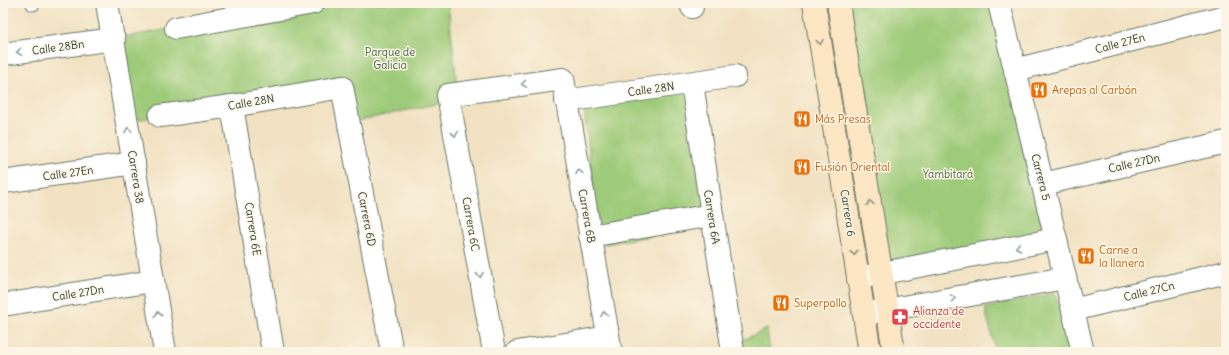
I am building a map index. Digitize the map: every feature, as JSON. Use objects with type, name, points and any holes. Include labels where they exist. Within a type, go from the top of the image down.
[{"type":"main road","name":"Carrera 6","points":[[814,3],[870,352]]},
{"type":"main road","name":"Carrera 6","points":[[838,3],[894,352]]},
{"type":"street","name":"Carrera 38","points":[[107,3],[165,352]]},
{"type":"street","points":[[176,28],[313,3]]},
{"type":"street","name":"Carrera 5","points":[[998,3],[1083,352]]},
{"type":"street","name":"Calle 27En","points":[[1015,70],[1226,16]]},
{"type":"street","name":"Calle 28Bn","points":[[3,54],[114,39]]},
{"type":"street","name":"Calle 28N","points":[[566,101],[735,76]]},
{"type":"street","name":"Carrera 6B","points":[[448,95],[563,79],[609,345]]},
{"type":"street","name":"Carrera 6A","points":[[692,83],[733,352]]},
{"type":"street","name":"Calle 28N","points":[[160,116],[232,106],[342,87]]},
{"type":"street","name":"Carrera 6D","points":[[342,87],[392,352]]},
{"type":"street","name":"Carrera 6C","points":[[448,95],[494,352]]},
{"type":"street","name":"Carrera 6E","points":[[232,106],[273,352]]},
{"type":"street","name":"Calle 27Dn","points":[[1042,184],[1226,142]]},
{"type":"street","name":"Calle 27En","points":[[3,182],[134,163]]},
{"type":"street","points":[[590,236],[712,215]]},
{"type":"street","points":[[858,278],[1056,239]]},
{"type":"street","name":"Calle 27Cn","points":[[1073,310],[1226,272]]},
{"type":"street","points":[[864,314],[1065,278]]},
{"type":"street","name":"Calle 27Dn","points":[[3,305],[153,281]]},
{"type":"street","points":[[517,352],[609,345]]},
{"type":"green space","name":"Parque de Galicia","points":[[313,3],[448,3],[457,86],[449,101],[349,123],[342,87],[232,106],[127,121],[114,39]]},
{"type":"green space","name":"Yambitará","points":[[838,3],[994,3],[1046,240],[881,273]]},
{"type":"green space","points":[[692,88],[710,225],[600,245],[584,107]]},
{"type":"green space","points":[[1055,293],[1071,352],[996,352],[985,308]]},
{"type":"green space","points":[[767,329],[770,352],[728,352],[727,347]]},
{"type":"place","name":"Arepas al Carbón","points":[[1039,90]]},
{"type":"place","name":"Más Presas","points":[[802,119]]},
{"type":"place","name":"Fusión Oriental","points":[[802,167]]},
{"type":"place","name":"Carne a la llanera","points":[[1086,256]]},
{"type":"place","name":"Superpollo","points":[[781,303]]},
{"type":"place","name":"Alianza de occidente","points":[[900,317]]}]
